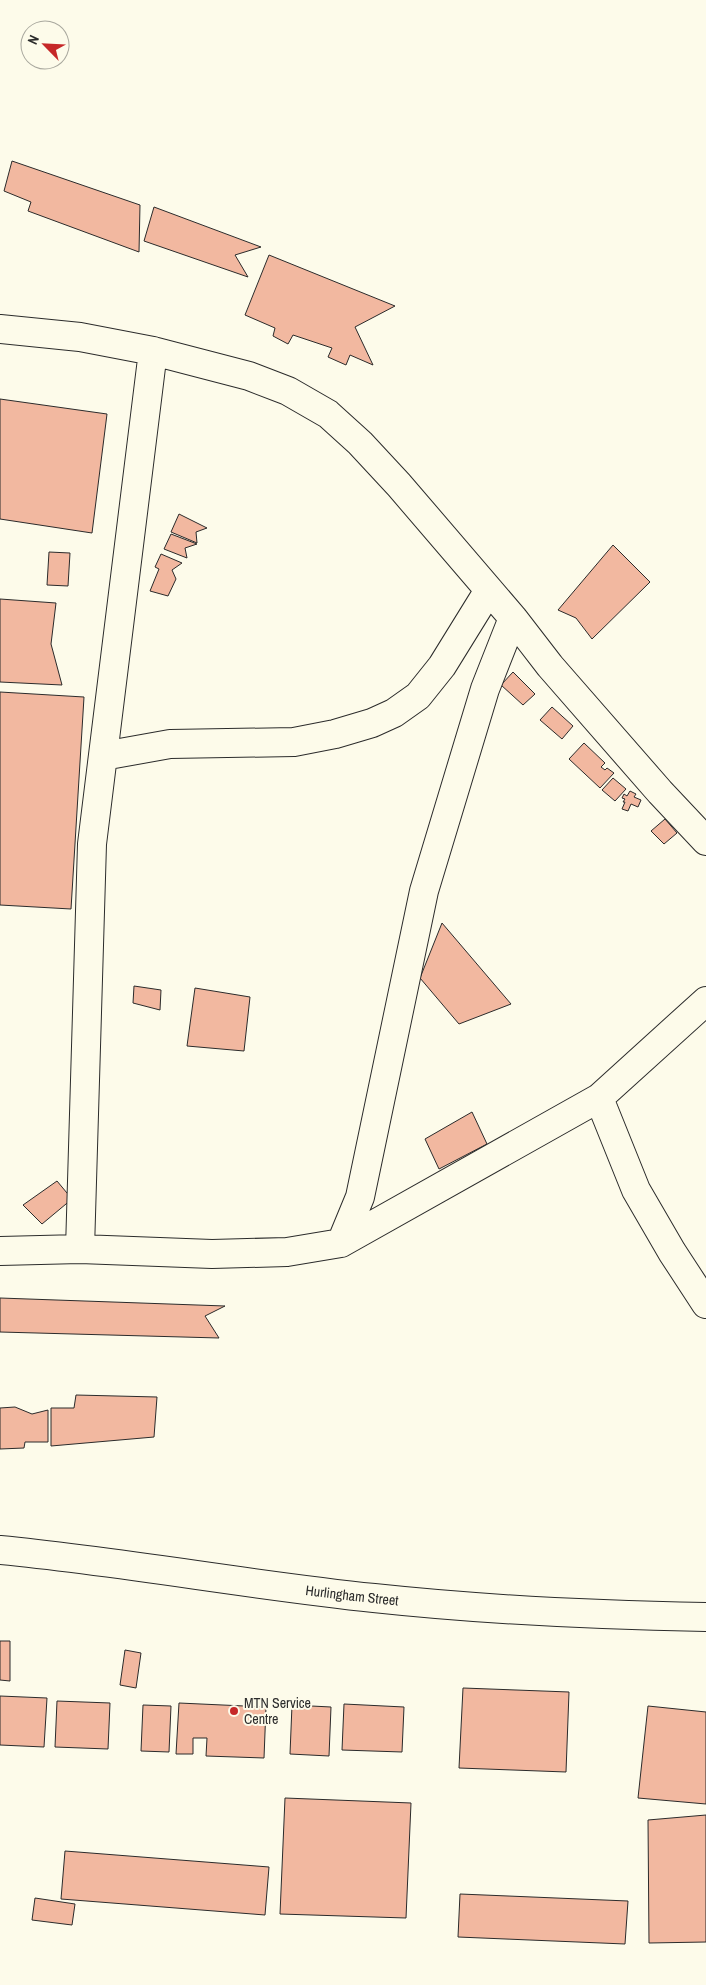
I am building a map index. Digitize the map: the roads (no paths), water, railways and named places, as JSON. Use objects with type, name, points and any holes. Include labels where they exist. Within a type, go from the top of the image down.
[{"type":"street","points":[[0,329],[80,337],[153,351],[250,376],[288,391],[328,414],[360,443],[399,485],[514,618],[568,686],[706,841]]},
{"type":"street","points":[[80,1250],[92,844],[153,351]]},
{"type":"street","points":[[103,756],[170,744],[294,742],[335,734],[372,723],[394,713],[418,696],[442,666],[489,590]]},
{"type":"street","points":[[341,1243],[360,1197],[424,891],[485,690],[514,618]]},
{"type":"street","points":[[0,1251],[80,1250],[212,1254],[287,1252],[341,1243],[598,1098],[706,1001]]},
{"type":"street","points":[[598,1098],[636,1190],[672,1252],[706,1304]]},
{"type":"street","name":"Hurlingham Street","points":[[0,1550],[65,1556],[210,1578],[375,1598],[588,1614],[706,1617]]},
{"type":"place","name":"MTN Service Centre","points":[[234,1711]]}]
